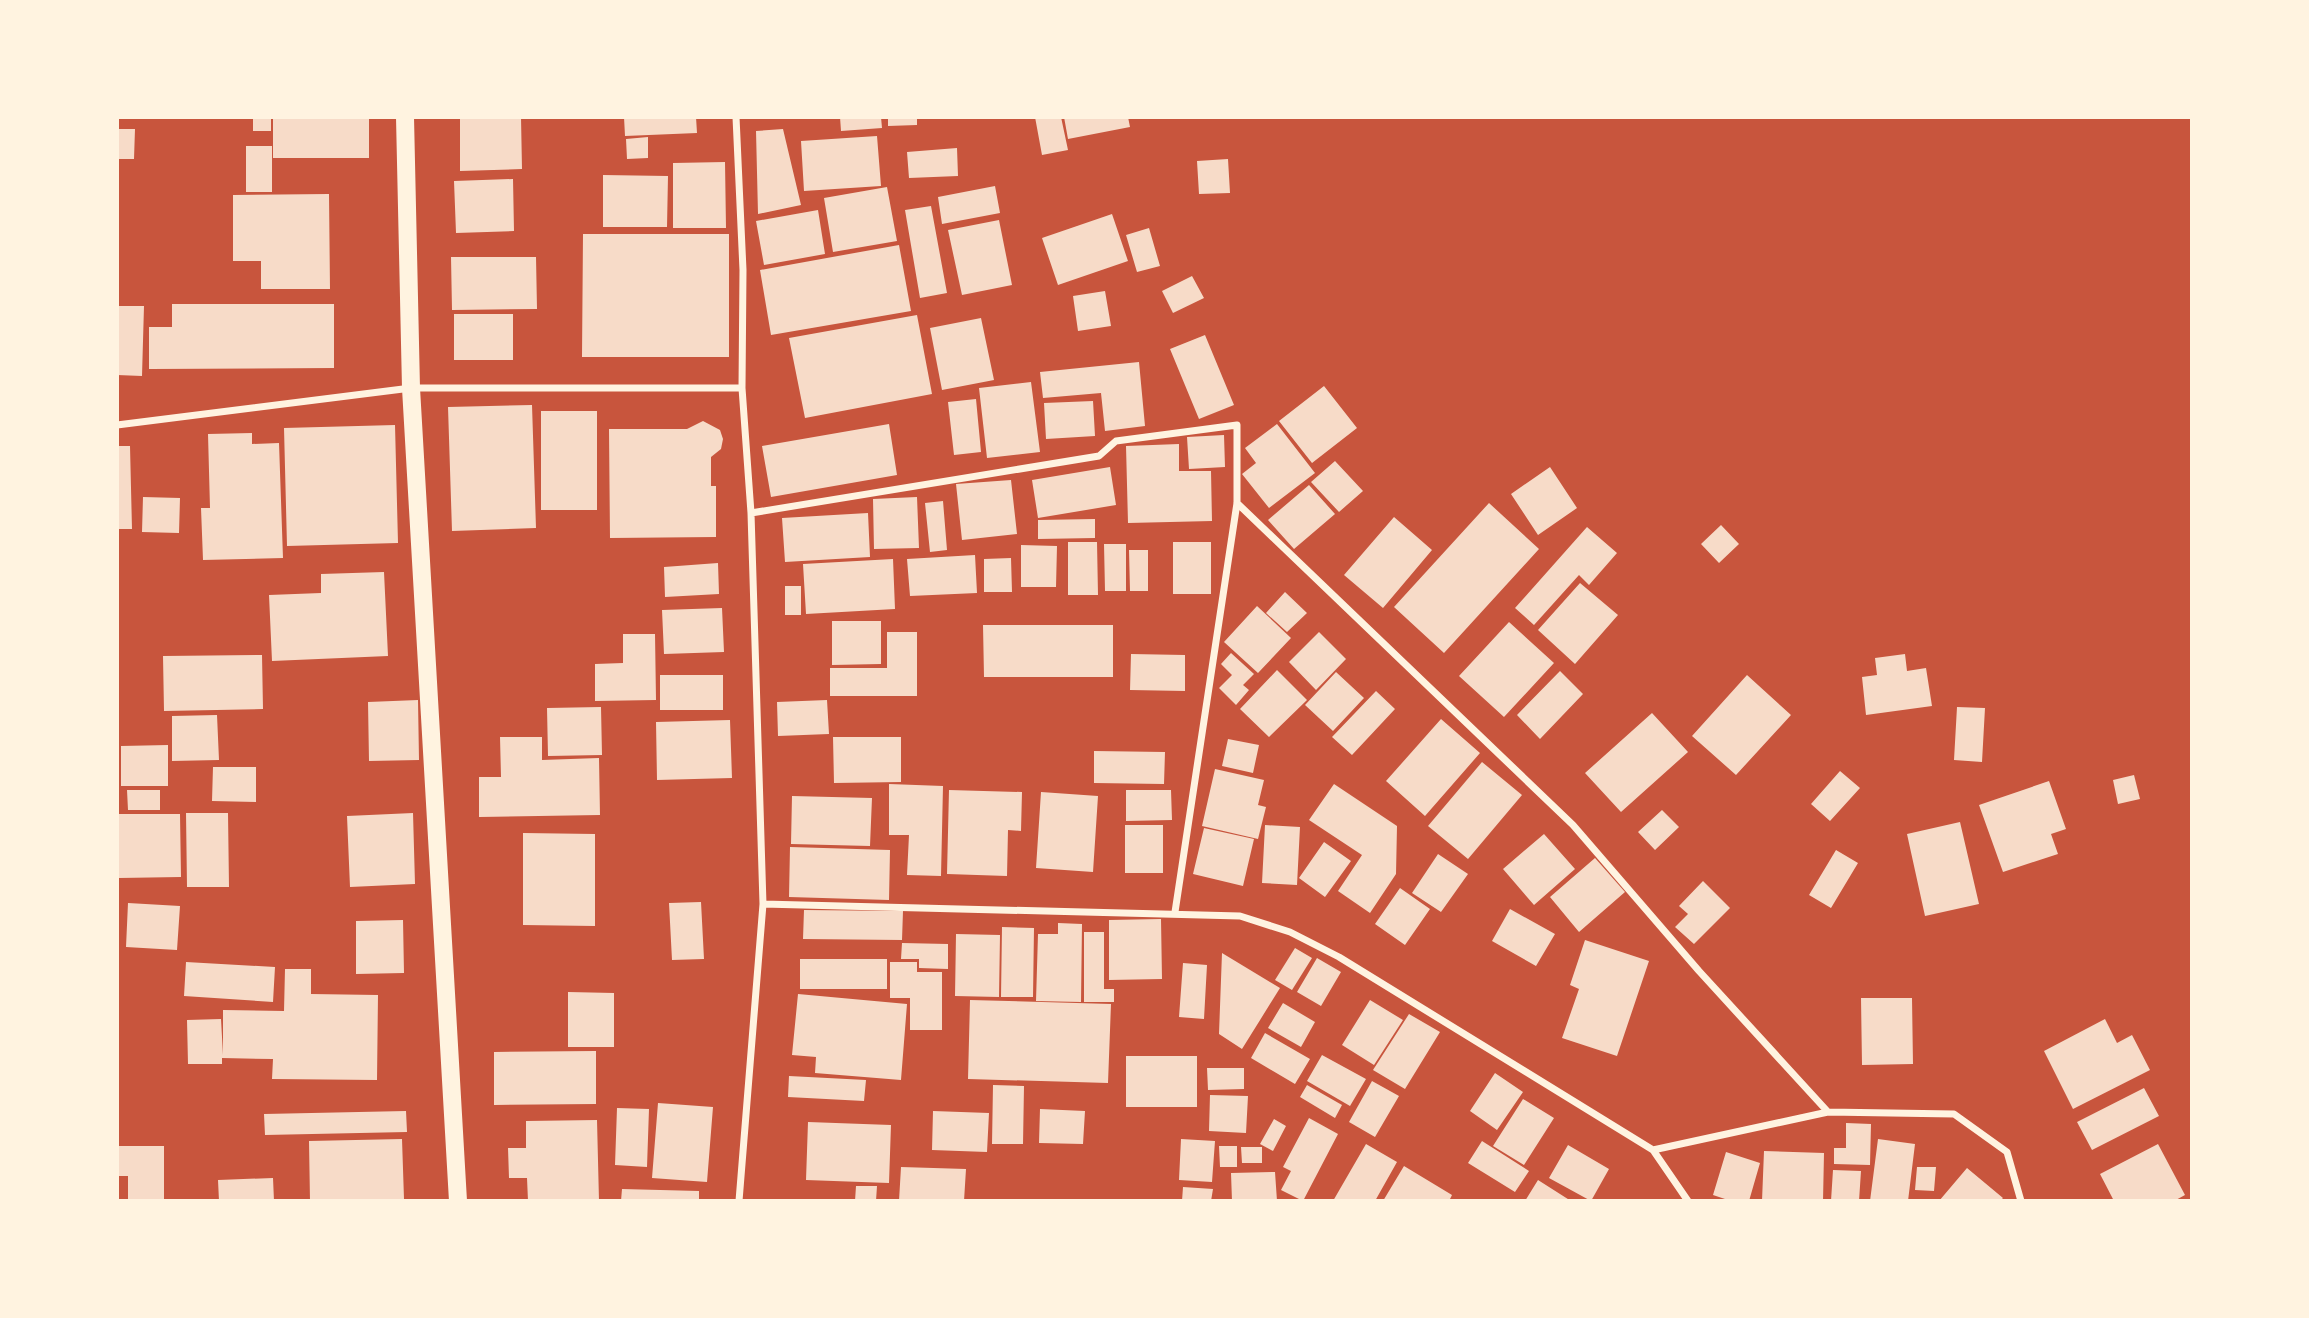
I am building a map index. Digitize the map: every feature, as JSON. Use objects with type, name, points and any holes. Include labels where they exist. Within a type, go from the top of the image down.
[{"type":"main road","points":[[405,117],[411,388],[458,1201]]},
{"type":"street","points":[[736,117],[743,270],[742,388],[751,513],[763,904],[739,1201]]},
{"type":"street","points":[[117,425],[411,388],[742,388]]},
{"type":"street","points":[[751,513],[1099,456],[1116,441],[1237,425],[1237,503],[1175,912]]},
{"type":"street","points":[[1237,503],[1573,825],[1699,971],[1828,1112]]},
{"type":"street","points":[[763,904],[1175,912],[1240,916],[1290,932],[1377,980],[1653,1150],[1688,1201]]},
{"type":"street","points":[[1653,1150],[1828,1112],[1954,1114],[2007,1152],[2021,1201]]},
{"type":"building","points":[[253,117],[271,117],[271,131],[253,131]]},
{"type":"building","points":[[273,117],[369,117],[369,158],[273,158]]},
{"type":"building","points":[[460,117],[521,117],[522,169],[460,171]]},
{"type":"building","points":[[624,117],[696,117],[697,133],[625,136]]},
{"type":"building","points":[[840,117],[881,117],[882,128],[841,131]]},
{"type":"building","points":[[888,117],[917,117],[917,125],[888,126]]},
{"type":"building","points":[[1035,117],[1061,117],[1068,150],[1042,155]]},
{"type":"building","points":[[1064,117],[1128,117],[1130,127],[1068,139]]},
{"type":"building","points":[[117,129],[135,129],[134,159],[117,159]]},
{"type":"building","points":[[783,129],[801,205],[758,214],[756,131]]},
{"type":"building","points":[[877,136],[881,186],[804,191],[801,141]]},
{"type":"building","points":[[648,137],[648,158],[627,159],[626,139]]},
{"type":"building","points":[[246,146],[272,146],[272,192],[246,192]]},
{"type":"building","points":[[957,148],[958,176],[909,178],[907,152]]},
{"type":"building","points":[[1228,159],[1230,193],[1199,194],[1197,161]]},
{"type":"building","points":[[725,162],[726,228],[673,228],[673,163]]},
{"type":"building","points":[[603,175],[668,176],[667,227],[603,227]]},
{"type":"building","points":[[513,179],[514,231],[456,233],[454,181]]},
{"type":"building","points":[[995,186],[1000,213],[942,224],[938,197]]},
{"type":"building","points":[[887,187],[897,241],[833,252],[824,198]]},
{"type":"building","points":[[329,194],[330,289],[261,289],[261,261],[233,261],[233,195]]},
{"type":"building","points":[[931,206],[947,293],[920,298],[905,210]]},
{"type":"building","points":[[818,210],[825,254],[764,265],[756,221]]},
{"type":"building","points":[[1112,214],[1128,261],[1058,285],[1042,238]]},
{"type":"building","points":[[999,220],[1012,285],[962,295],[948,230]]},
{"type":"building","points":[[1149,228],[1160,266],[1137,272],[1126,235]]},
{"type":"building","points":[[583,234],[729,234],[729,357],[582,357]]},
{"type":"building","points":[[899,245],[911,311],[771,335],[760,270]]},
{"type":"building","points":[[451,257],[536,257],[537,309],[452,310]]},
{"type":"building","points":[[1192,276],[1204,298],[1173,313],[1162,291]]},
{"type":"building","points":[[1105,291],[1111,326],[1078,331],[1073,296]]},
{"type":"building","points":[[172,304],[334,304],[334,368],[149,369],[149,327],[172,327]]},
{"type":"building","points":[[117,306],[144,306],[142,376],[117,375]]},
{"type":"building","points":[[454,314],[513,314],[513,360],[454,360]]},
{"type":"building","points":[[917,315],[932,394],[805,418],[789,338]]},
{"type":"building","points":[[981,318],[994,380],[942,390],[930,328]]},
{"type":"building","points":[[1205,335],[1234,405],[1199,419],[1170,349]]},
{"type":"building","points":[[1139,362],[1145,426],[1105,431],[1101,393],[1043,398],[1040,372]]},
{"type":"building","points":[[1031,382],[1040,452],[987,458],[979,388]]},
{"type":"building","points":[[1324,386],[1357,428],[1312,463],[1279,421]]},
{"type":"building","points":[[976,399],[981,452],[954,455],[948,402]]},
{"type":"building","points":[[1093,401],[1095,436],[1046,439],[1044,403]]},
{"type":"building","points":[[532,405],[536,528],[452,531],[448,407]]},
{"type":"building","points":[[541,411],[597,411],[597,510],[541,510]]},
{"type":"building","points":[[703,421],[720,430],[723,439],[721,449],[711,457],[711,486],[716,486],[716,537],[610,538],[609,429],[687,429]]},
{"type":"building","points":[[889,424],[897,475],[771,497],[762,446]]},
{"type":"building","points":[[1277,424],[1315,473],[1269,508],[1242,474],[1256,463],[1245,448]]},
{"type":"building","points":[[395,425],[398,543],[287,546],[284,428]]},
{"type":"building","points":[[252,433],[252,444],[279,443],[283,558],[203,560],[201,508],[210,508],[208,434]]},
{"type":"building","points":[[1224,435],[1225,467],[1189,469],[1187,437]]},
{"type":"building","points":[[1179,444],[1179,471],[1211,471],[1212,521],[1128,523],[1126,446]]},
{"type":"building","points":[[117,446],[130,446],[132,529],[117,529]]},
{"type":"building","points":[[1335,461],[1363,491],[1339,512],[1311,482]]},
{"type":"building","points":[[1110,467],[1116,505],[1038,518],[1032,480]]},
{"type":"building","points":[[1550,467],[1577,508],[1538,535],[1511,494]]},
{"type":"building","points":[[1011,480],[1017,534],[962,540],[956,484]]},
{"type":"building","points":[[1309,485],[1335,514],[1294,549],[1268,520]]},
{"type":"building","points":[[143,497],[180,498],[179,533],[142,532]]},
{"type":"building","points":[[917,497],[919,548],[874,549],[873,499]]},
{"type":"building","points":[[943,501],[947,550],[930,552],[925,503]]},
{"type":"building","points":[[1489,503],[1539,549],[1444,653],[1394,607]]},
{"type":"building","points":[[868,513],[870,557],[785,562],[782,518]]},
{"type":"building","points":[[1394,517],[1432,550],[1383,608],[1344,575]]},
{"type":"building","points":[[1095,519],[1095,538],[1038,539],[1038,520]]},
{"type":"building","points":[[1721,525],[1739,544],[1719,563],[1701,544]]},
{"type":"building","points":[[1587,527],[1617,553],[1589,585],[1579,575],[1534,625],[1515,608]]},
{"type":"building","points":[[1068,542],[1097,542],[1098,595],[1068,595]]},
{"type":"building","points":[[1173,542],[1211,542],[1211,594],[1173,594]]},
{"type":"building","points":[[1104,544],[1126,544],[1126,591],[1105,591]]},
{"type":"building","points":[[1021,545],[1057,546],[1056,587],[1021,587]]},
{"type":"building","points":[[1129,550],[1148,550],[1148,591],[1130,591]]},
{"type":"building","points":[[975,555],[977,593],[910,596],[907,559]]},
{"type":"building","points":[[1011,558],[1012,592],[984,592],[984,559]]},
{"type":"building","points":[[893,559],[895,609],[806,614],[803,564]]},
{"type":"building","points":[[718,563],[719,594],[665,597],[664,567]]},
{"type":"building","points":[[384,572],[388,656],[272,661],[269,595],[321,593],[321,574]]},
{"type":"building","points":[[1580,583],[1618,615],[1575,664],[1538,630]]},
{"type":"building","points":[[785,586],[801,586],[801,615],[785,615]]},
{"type":"building","points":[[1285,592],[1307,613],[1287,632],[1266,613]]},
{"type":"building","points":[[1257,606],[1291,638],[1258,673],[1224,642]]},
{"type":"building","points":[[722,608],[724,652],[664,654],[662,610]]},
{"type":"building","points":[[832,621],[881,621],[881,664],[832,665]]},
{"type":"building","points":[[1509,622],[1554,663],[1504,717],[1459,676]]},
{"type":"building","points":[[983,625],[1113,625],[1113,677],[984,677]]},
{"type":"building","points":[[887,632],[917,632],[917,696],[830,696],[830,668],[887,668]]},
{"type":"building","points":[[1319,632],[1346,659],[1316,690],[1289,662]]},
{"type":"building","points":[[623,634],[655,634],[656,700],[595,701],[595,664],[623,663]]},
{"type":"building","points":[[1231,653],[1254,674],[1243,685],[1249,690],[1236,705],[1219,688],[1232,675],[1221,664]]},
{"type":"building","points":[[1131,654],[1185,655],[1185,691],[1130,690]]},
{"type":"building","points":[[1905,654],[1907,671],[1926,668],[1932,706],[1866,715],[1862,677],[1877,675],[1875,658]]},
{"type":"building","points":[[262,655],[263,709],[164,711],[163,656]]},
{"type":"building","points":[[1277,670],[1307,700],[1269,737],[1240,709]]},
{"type":"building","points":[[1560,671],[1583,694],[1540,739],[1517,715]]},
{"type":"building","points":[[1336,672],[1364,698],[1333,731],[1305,705]]},
{"type":"building","points":[[660,675],[723,675],[723,710],[660,710]]},
{"type":"building","points":[[1747,675],[1791,715],[1736,775],[1692,736]]},
{"type":"building","points":[[1376,691],[1395,709],[1352,755],[1332,737]]},
{"type":"building","points":[[418,700],[419,760],[369,761],[368,702]]},
{"type":"building","points":[[827,700],[829,734],[778,736],[777,702]]},
{"type":"building","points":[[601,707],[602,755],[548,756],[547,708]]},
{"type":"building","points":[[1957,707],[1985,708],[1982,762],[1954,760]]},
{"type":"building","points":[[1652,713],[1688,752],[1621,812],[1585,773]]},
{"type":"building","points":[[217,715],[219,760],[172,761],[172,716]]},
{"type":"building","points":[[1441,719],[1480,753],[1425,816],[1386,781]]},
{"type":"building","points":[[730,720],[732,778],[657,780],[656,722]]},
{"type":"building","points":[[500,737],[542,737],[542,760],[599,758],[600,815],[479,817],[479,777],[501,777]]},
{"type":"building","points":[[833,737],[901,737],[901,782],[834,783]]},
{"type":"building","points":[[1228,739],[1259,745],[1253,773],[1222,766]]},
{"type":"building","points":[[168,745],[168,786],[121,786],[121,746]]},
{"type":"building","points":[[1094,751],[1165,752],[1164,784],[1094,783]]},
{"type":"building","points":[[1482,762],[1522,795],[1468,859],[1428,826]]},
{"type":"building","points":[[213,767],[256,767],[256,802],[212,801]]},
{"type":"building","points":[[1215,769],[1264,780],[1258,805],[1266,807],[1258,839],[1202,826]]},
{"type":"building","points":[[1840,771],[1860,788],[1830,821],[1811,804]]},
{"type":"building","points":[[2134,775],[2140,799],[2118,804],[2113,780]]},
{"type":"building","points":[[2049,781],[2066,829],[2051,834],[2058,854],[2003,872],[1979,805]]},
{"type":"building","points":[[889,784],[943,786],[941,876],[907,875],[909,835],[889,835]]},
{"type":"building","points":[[1334,784],[1397,826],[1396,874],[1370,913],[1338,891],[1362,855],[1309,820]]},
{"type":"building","points":[[127,790],[160,790],[160,810],[128,810]]},
{"type":"building","points":[[949,790],[1022,792],[1021,831],[1008,830],[1007,876],[947,874]]},
{"type":"building","points":[[1126,790],[1171,790],[1172,820],[1126,821]]},
{"type":"building","points":[[1041,792],[1098,796],[1093,872],[1036,868]]},
{"type":"building","points":[[792,796],[872,798],[870,846],[791,844]]},
{"type":"building","points":[[1662,810],[1679,827],[1655,850],[1638,832]]},
{"type":"building","points":[[186,813],[228,813],[229,887],[187,887]]},
{"type":"building","points":[[413,813],[415,884],[350,887],[347,816]]},
{"type":"building","points":[[119,814],[180,814],[181,877],[119,878]]},
{"type":"building","points":[[1960,822],[1979,904],[1925,916],[1907,834]]},
{"type":"building","points":[[1125,825],[1163,825],[1163,873],[1125,873]]},
{"type":"building","points":[[1265,825],[1300,827],[1297,885],[1262,883]]},
{"type":"building","points":[[1204,828],[1254,839],[1243,886],[1193,874]]},
{"type":"building","points":[[523,833],[595,834],[595,926],[523,925]]},
{"type":"building","points":[[1544,834],[1575,869],[1534,905],[1503,869]]},
{"type":"building","points":[[1324,842],[1351,861],[1325,897],[1299,878]]},
{"type":"building","points":[[790,847],[890,850],[889,900],[789,897]]},
{"type":"building","points":[[1836,850],[1858,863],[1831,908],[1809,895]]},
{"type":"building","points":[[1438,854],[1468,874],[1441,912],[1412,893]]},
{"type":"building","points":[[1595,858],[1625,892],[1579,932],[1550,897]]},
{"type":"building","points":[[1703,881],[1730,908],[1694,944],[1675,927],[1688,914],[1679,906]]},
{"type":"building","points":[[1400,888],[1430,909],[1405,945],[1375,924]]},
{"type":"building","points":[[701,902],[704,959],[672,960],[669,903]]},
{"type":"building","points":[[128,903],[180,906],[177,950],[126,947]]},
{"type":"building","points":[[1510,909],[1555,934],[1536,966],[1492,941]]},
{"type":"building","points":[[804,910],[903,911],[902,940],[803,939]]},
{"type":"building","points":[[1161,919],[1162,979],[1109,980],[1109,920]]},
{"type":"building","points":[[403,920],[404,973],[356,974],[356,921]]},
{"type":"building","points":[[1058,923],[1082,924],[1081,1002],[1036,1001],[1038,934],[1058,934]]},
{"type":"building","points":[[1002,927],[1034,928],[1033,997],[1001,997]]},
{"type":"building","points":[[1084,932],[1104,932],[1104,989],[1114,989],[1114,1002],[1084,1002]]},
{"type":"building","points":[[956,934],[1000,935],[999,997],[955,996]]},
{"type":"building","points":[[1585,940],[1649,961],[1617,1056],[1562,1038],[1579,989],[1570,985]]},
{"type":"building","points":[[902,943],[948,944],[948,969],[919,968],[919,959],[901,959]]},
{"type":"building","points":[[1295,948],[1312,958],[1292,990],[1275,980]]},
{"type":"building","points":[[1222,953],[1280,988],[1242,1049],[1219,1034]]},
{"type":"building","points":[[1317,958],[1341,972],[1321,1006],[1297,992]]},
{"type":"building","points":[[800,959],[887,959],[887,989],[800,989]]},
{"type":"building","points":[[186,962],[275,967],[273,1002],[184,996]]},
{"type":"building","points":[[890,962],[917,962],[917,972],[942,972],[942,1030],[910,1030],[910,998],[890,998]]},
{"type":"building","points":[[1183,963],[1207,965],[1204,1019],[1179,1017]]},
{"type":"building","points":[[285,969],[311,969],[311,994],[378,995],[377,1080],[272,1079],[273,1059],[222,1058],[222,1064],[188,1064],[187,1020],[221,1019],[223,1055],[223,1010],[284,1011]]},
{"type":"building","points":[[568,992],[614,993],[614,1047],[568,1047]]},
{"type":"building","points":[[798,994],[907,1004],[901,1080],[815,1073],[816,1057],[792,1055]]},
{"type":"building","points":[[1861,998],[1912,998],[1913,1064],[1862,1065]]},
{"type":"building","points":[[970,1000],[1111,1004],[1108,1083],[968,1079]]},
{"type":"building","points":[[1370,1000],[1403,1020],[1374,1065],[1342,1045]]},
{"type":"building","points":[[1283,1003],[1315,1022],[1301,1047],[1268,1028]]},
{"type":"building","points":[[1409,1014],[1440,1032],[1405,1089],[1373,1070]]},
{"type":"building","points":[[2105,1019],[2117,1043],[2132,1035],[2150,1070],[2073,1109],[2044,1051]]},
{"type":"building","points":[[1265,1033],[1310,1059],[1295,1084],[1251,1058]]},
{"type":"building","points":[[596,1051],[596,1104],[494,1105],[494,1052]]},
{"type":"building","points":[[1322,1055],[1366,1079],[1350,1106],[1307,1081]]},
{"type":"building","points":[[1126,1056],[1197,1056],[1197,1107],[1126,1107]]},
{"type":"building","points":[[1207,1068],[1244,1068],[1244,1089],[1208,1090]]},
{"type":"building","points":[[1495,1073],[1523,1092],[1497,1130],[1470,1111]]},
{"type":"building","points":[[789,1076],[866,1080],[864,1101],[788,1097]]},
{"type":"building","points":[[1372,1081],[1399,1096],[1375,1137],[1349,1122]]},
{"type":"building","points":[[993,1085],[1024,1086],[1023,1144],[992,1144]]},
{"type":"building","points":[[1307,1085],[1342,1105],[1335,1118],[1300,1097]]},
{"type":"building","points":[[2144,1088],[2159,1116],[2092,1150],[2077,1122]]},
{"type":"building","points":[[1210,1095],[1248,1096],[1246,1133],[1209,1131]]},
{"type":"building","points":[[1523,1099],[1554,1118],[1524,1165],[1493,1146]]},
{"type":"building","points":[[658,1103],[713,1107],[707,1182],[652,1178]]},
{"type":"building","points":[[617,1108],[649,1109],[647,1167],[615,1165]]},
{"type":"building","points":[[1040,1109],[1085,1111],[1083,1144],[1039,1143]]},
{"type":"building","points":[[406,1111],[407,1132],[265,1135],[264,1114]]},
{"type":"building","points":[[933,1111],[989,1113],[987,1152],[932,1150]]},
{"type":"building","points":[[1309,1118],[1338,1134],[1303,1201],[1281,1190],[1291,1171],[1283,1167]]},
{"type":"building","points":[[1274,1119],[1286,1126],[1273,1151],[1260,1144]]},
{"type":"building","points":[[597,1120],[599,1201],[528,1201],[527,1178],[509,1178],[508,1148],[526,1148],[526,1121]]},
{"type":"building","points":[[808,1122],[891,1125],[889,1183],[806,1180]]},
{"type":"building","points":[[1846,1123],[1871,1124],[1870,1165],[1834,1164],[1834,1148],[1846,1148]]},
{"type":"building","points":[[402,1139],[404,1199],[310,1201],[309,1141]]},
{"type":"building","points":[[1181,1139],[1215,1141],[1212,1182],[1179,1180]]},
{"type":"building","points":[[1878,1139],[1915,1144],[1908,1201],[1870,1201]]},
{"type":"building","points":[[1482,1141],[1529,1171],[1515,1192],[1468,1163]]},
{"type":"building","points":[[1366,1144],[1397,1162],[1375,1201],[1333,1201]]},
{"type":"building","points":[[2158,1144],[2185,1195],[2174,1201],[2114,1201],[2100,1174]]},
{"type":"building","points":[[1568,1145],[1609,1169],[1591,1201],[1549,1178]]},
{"type":"building","points":[[117,1146],[164,1146],[164,1201],[128,1201],[128,1176],[117,1176]]},
{"type":"building","points":[[1219,1146],[1237,1146],[1237,1167],[1220,1167]]},
{"type":"building","points":[[1241,1147],[1262,1147],[1262,1163],[1242,1163]]},
{"type":"building","points":[[1764,1151],[1824,1153],[1823,1201],[1762,1201]]},
{"type":"building","points":[[1726,1152],[1760,1163],[1749,1201],[1731,1201],[1713,1195]]},
{"type":"building","points":[[1404,1166],[1452,1195],[1449,1201],[1383,1201]]},
{"type":"building","points":[[901,1167],[966,1169],[964,1201],[899,1201]]},
{"type":"building","points":[[1917,1167],[1936,1167],[1934,1191],[1915,1190]]},
{"type":"building","points":[[1967,1168],[2003,1198],[2000,1201],[1939,1201]]},
{"type":"building","points":[[1833,1170],[1861,1171],[1859,1201],[1831,1201]]},
{"type":"building","points":[[1275,1172],[1277,1201],[1232,1201],[1231,1173]]},
{"type":"building","points":[[273,1178],[274,1201],[219,1201],[218,1180]]},
{"type":"building","points":[[1538,1180],[1571,1201],[1525,1201]]},
{"type":"building","points":[[856,1186],[877,1186],[876,1201],[855,1201]]},
{"type":"building","points":[[1183,1187],[1213,1189],[1211,1201],[1182,1201]]},
{"type":"building","points":[[622,1189],[699,1191],[699,1201],[621,1201]]}]
